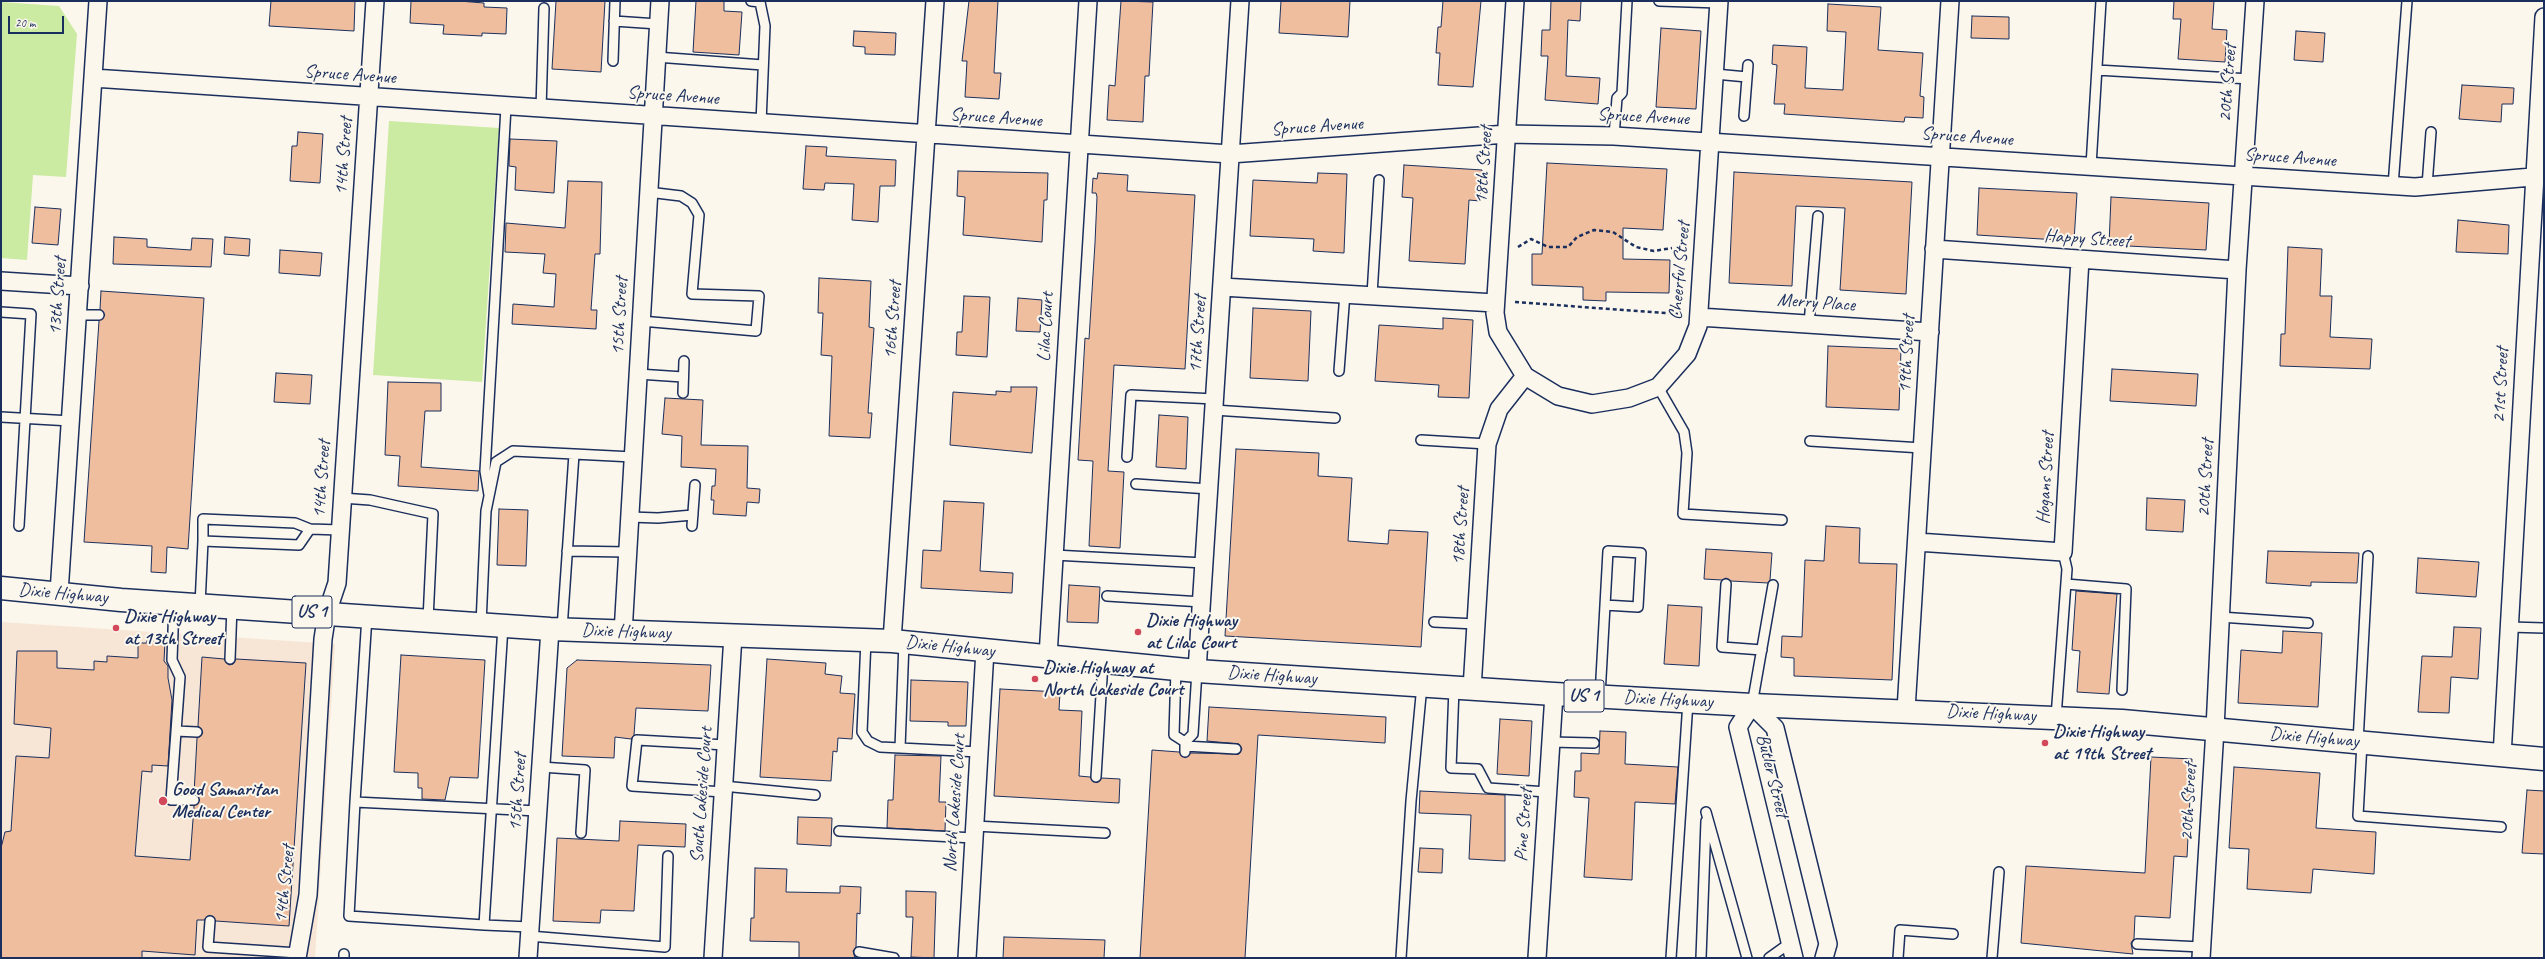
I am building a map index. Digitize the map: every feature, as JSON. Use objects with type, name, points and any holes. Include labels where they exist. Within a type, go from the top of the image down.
[{"type":"main road","name":"Dixie Highway","points":[[1,588],[200,605],[503,626],[623,633],[733,635],[898,642],[1197,671],[1554,694],[1752,705],[2056,717],[2215,729],[2544,759]]},
{"type":"street","name":"13th Street","points":[[59,594],[98,1]]},
{"type":"street","name":"14th Street","points":[[297,955],[308,895],[324,639],[327,613],[337,583],[375,1]]},
{"type":"street","name":"15th Street","points":[[623,633],[652,116],[660,1]]},
{"type":"street","name":"16th Street","points":[[898,642],[926,134],[935,1]]},
{"type":"street","name":"Lilac Court","points":[[1048,656],[1078,144],[1088,1]]},
{"type":"street","name":"17th Street","points":[[1197,671],[1240,1]]},
{"type":"street","name":"18th Street","points":[[1498,332],[1495,303],[1508,134],[1515,1]]},
{"type":"street","name":"19th Street","points":[[1906,710],[1950,1]]},
{"type":"street","name":"20th Street","points":[[2201,952],[2215,729],[2237,270],[2255,1]]},
{"type":"street","name":"Cheerful Street","points":[[1498,332],[1525,376],[1558,396],[1592,404],[1629,398],[1658,387],[1687,354],[1698,326],[1699,317],[1719,2]]},
{"type":"street","name":"21st Street","points":[[2502,756],[2509,627],[2539,176],[2544,17]]},
{"type":"street","name":"Spruce Avenue","points":[[93,78],[368,98],[1230,154],[1508,134],[1614,136],[2393,186],[2427,186],[2539,176]]},
{"type":"street","name":"Happy Street","points":[[1934,248],[2237,270]]},
{"type":"street","name":"Hogans Street","points":[[1917,542],[2063,552],[2080,259]]},
{"type":"street","points":[[1,281],[80,286]]},
{"type":"street","points":[[1222,286],[1495,303]]},
{"type":"street","name":"Merry Place","points":[[1699,317],[1930,332]]},
{"type":"street","name":"18th Street","points":[[1463,688],[1476,624],[1487,444],[1499,409],[1525,376]]},
{"type":"street","name":"15th Street","points":[[528,958],[541,767],[556,629]]},
{"type":"street","name":"South Lakeside Court","points":[[713,958],[733,635]]},
{"type":"street","name":"North Lakeside Court","points":[[967,958],[986,650]]},
{"type":"street","name":"Pine Street","points":[[1537,958],[1554,694]]},
{"type":"street","name":"Butler Street","points":[[1792,951],[1738,727],[1752,705],[1775,728],[1826,939],[1824,958]]},
{"type":"lane","points":[[613,61],[615,1]]},
{"type":"lane","points":[[751,1],[760,2],[765,26],[761,123]]},
{"type":"lane","points":[[1614,136],[1617,98],[1622,93],[1627,1]]},
{"type":"lane","points":[[1659,1],[1719,2]]},
{"type":"lane","points":[[2091,166],[2101,1]]},
{"type":"lane","points":[[2393,186],[2407,1]]},
{"type":"lane","points":[[541,109],[544,8]]},
{"type":"lane","points":[[614,22],[658,24]]},
{"type":"lane","points":[[656,57],[764,65]]},
{"type":"lane","points":[[1744,116],[1748,65]]},
{"type":"lane","points":[[2097,70],[2250,79]]},
{"type":"lane","points":[[1714,74],[1747,77]]},
{"type":"lane","points":[[489,496],[485,472],[506,107]]},
{"type":"lane","points":[[2427,186],[2431,132]]},
{"type":"lane","points":[[1372,295],[1379,180]]},
{"type":"lane","points":[[641,321],[756,331],[759,296],[692,294],[699,215],[692,203],[681,196],[648,192]]},
{"type":"lane","points":[[1809,324],[1818,216]]},
{"type":"lane","points":[[1339,371],[1345,293]]},
{"type":"lane","points":[[1,312],[30,314],[19,526]]},
{"type":"lane","points":[[78,315],[99,316]]},
{"type":"lane","points":[[683,393],[684,361]]},
{"type":"lane","points":[[638,374],[683,376]]},
{"type":"lane","points":[[1658,387],[1684,432],[1687,453],[1683,514],[1782,520]]},
{"type":"lane","points":[[1128,457],[1131,395],[1335,418]]},
{"type":"lane","points":[[1,417],[70,421]]},
{"type":"lane","points":[[1421,440],[1487,444]]},
{"type":"lane","points":[[1810,441],[1922,448]]},
{"type":"lane","points":[[481,624],[486,511],[496,462],[513,451],[633,457]]},
{"type":"lane","points":[[556,629],[567,551],[574,454]]},
{"type":"lane","points":[[1136,484],[1209,489]]},
{"type":"lane","points":[[692,526],[695,485]]},
{"type":"lane","points":[[342,498],[370,500],[433,514],[428,620]]},
{"type":"lane","points":[[630,517],[658,518],[693,515]]},
{"type":"lane","points":[[200,605],[203,519],[295,523],[310,529],[340,530]]},
{"type":"lane","points":[[203,541],[299,545],[310,529]]},
{"type":"lane","points":[[567,551],[628,552]]},
{"type":"lane","points":[[1600,696],[1605,605],[1608,551],[1641,553],[1638,606],[1605,605]]},
{"type":"lane","points":[[2056,717],[2067,569],[2063,552]]},
{"type":"lane","points":[[1054,555],[1204,563]]},
{"type":"lane","points":[[2368,556],[2358,816],[2501,828]]},
{"type":"lane","points":[[1726,584],[1722,646],[1762,650]]},
{"type":"lane","points":[[2066,584],[2126,588],[2122,690]]},
{"type":"lane","points":[[1752,705],[1773,585]]},
{"type":"lane","points":[[1107,596],[1202,602]]},
{"type":"lane","points":[[174,603],[172,660],[180,677],[171,800],[194,800]]},
{"type":"lane","points":[[230,659],[232,607]]},
{"type":"lane","points":[[367,616],[349,916],[484,924],[530,932],[665,946],[668,856]]},
{"type":"lane","points":[[2220,617],[2308,623]]},
{"type":"lane","points":[[1434,622],[1476,624]]},
{"type":"lane","points":[[484,924],[503,626]]},
{"type":"lane","points":[[2509,627],[2544,628]]},
{"type":"lane","points":[[866,640],[862,732],[868,741],[880,747],[979,752]]},
{"type":"lane","points":[[898,642],[900,748]]},
{"type":"lane","points":[[1096,777],[1104,662]]},
{"type":"lane","points":[[1176,669],[1174,735],[1185,747],[1236,749]]},
{"type":"lane","points":[[1185,747],[1193,734],[1197,671]]},
{"type":"lane","points":[[1401,958],[1411,801],[1422,685]]},
{"type":"lane","points":[[1463,688],[1451,768],[1478,769],[1488,788],[1547,792]]},
{"type":"lane","points":[[1671,958],[1688,701]]},
{"type":"lane","points":[[176,731],[197,732]]},
{"type":"lane","points":[[726,745],[637,740],[632,786],[723,789],[815,795]]},
{"type":"lane","points":[[1550,742],[1594,743]]},
{"type":"lane","points":[[541,767],[585,770],[581,833]]},
{"type":"lane","points":[[355,802],[538,811]]},
{"type":"lane","points":[[1701,958],[1706,812],[1747,958]]},
{"type":"lane","points":[[839,831],[1105,833]]},
{"type":"lane","points":[[1992,958],[1999,872]]},
{"type":"lane","points":[[210,921],[208,947],[244,954],[297,955]]},
{"type":"lane","points":[[1898,958],[1900,930],[1953,934]]},
{"type":"lane","points":[[2136,944],[2201,952]]},
{"type":"lane","points":[[1769,958],[1792,951]]},
{"type":"lane","points":[[859,952],[894,958]]},
{"type":"path","points":[[1518,247],[1531,239],[1548,247],[1568,247],[1577,238],[1594,230],[1613,232],[1636,247],[1654,250],[1672,248]]},
{"type":"path","points":[[1515,302],[1678,314]]},
{"type":"shaded area","name":"Good Samaritan Medical Center","points":[[1,622],[335,644],[315,958],[1,958]]},
{"type":"green space","points":[[1,2],[59,6],[77,34],[66,177],[33,175],[27,260],[1,258]]},
{"type":"green space","points":[[389,121],[499,128],[482,382],[373,375]]},
{"type":"building","points":[[271,1],[355,1],[354,31],[269,26]]},
{"type":"building","points":[[411,1],[459,1],[484,3],[484,7],[507,8],[506,34],[482,33],[482,36],[443,34],[444,25],[410,23]]},
{"type":"building","points":[[556,1],[605,1],[601,72],[552,69]]},
{"type":"building","points":[[696,1],[724,1],[724,11],[742,12],[739,55],[693,52]]},
{"type":"building","points":[[969,1],[998,1],[994,73],[1001,73],[999,99],[965,97],[967,61],[962,61]]},
{"type":"building","points":[[1121,1],[1153,2],[1149,76],[1145,76],[1143,122],[1107,120],[1109,85],[1115,86]]},
{"type":"building","points":[[1281,1],[1350,1],[1348,37],[1279,33]]},
{"type":"building","points":[[1443,1],[1481,1],[1473,87],[1438,85],[1440,53],[1436,53],[1438,27],[1441,27]]},
{"type":"building","points":[[1551,1],[1581,1],[1580,21],[1568,20],[1566,76],[1600,78],[1598,104],[1545,100],[1548,56],[1541,56],[1542,30],[1550,30]]},
{"type":"building","points":[[2174,1],[2214,1],[2212,29],[2227,30],[2225,62],[2178,59],[2181,19],[2173,19]]},
{"type":"building","points":[[1828,4],[1881,7],[1878,50],[1923,53],[1920,96],[1924,97],[1923,118],[1905,117],[1904,122],[1784,114],[1785,104],[1774,104],[1777,65],[1772,64],[1773,45],[1807,47],[1805,88],[1843,90],[1846,32],[1827,31]]},
{"type":"building","points":[[1972,16],[2009,17],[2009,39],[1971,38]]},
{"type":"building","points":[[1661,28],[1701,31],[1696,109],[1656,107]]},
{"type":"building","points":[[854,31],[896,33],[895,55],[865,54],[865,47],[853,46]]},
{"type":"building","points":[[2296,31],[2325,33],[2323,62],[2294,60]]},
{"type":"building","points":[[2462,85],[2514,88],[2513,104],[2502,104],[2501,122],[2459,119]]},
{"type":"building","points":[[298,132],[323,134],[320,183],[290,181],[292,146],[297,146]]},
{"type":"building","points":[[510,139],[557,141],[554,193],[515,190],[516,167],[509,166]]},
{"type":"building","points":[[806,146],[827,147],[826,156],[896,160],[895,186],[880,186],[878,222],[852,220],[854,184],[825,183],[824,190],[803,189]]},
{"type":"building","points":[[1547,163],[1667,169],[1663,230],[1623,228],[1623,259],[1670,260],[1669,293],[1606,292],[1606,301],[1583,300],[1583,287],[1532,285],[1532,254],[1542,254]]},
{"type":"building","points":[[1404,165],[1482,170],[1480,201],[1469,200],[1465,264],[1409,261],[1413,198],[1402,197]]},
{"type":"building","points":[[958,171],[1048,173],[1047,200],[1044,200],[1042,242],[963,235],[965,197],[957,196]]},
{"type":"building","points":[[1734,172],[1912,182],[1906,294],[1840,290],[1845,208],[1796,206],[1792,286],[1729,283]]},
{"type":"building","points":[[1098,173],[1128,175],[1127,191],[1195,195],[1185,369],[1114,365],[1108,471],[1124,472],[1120,548],[1089,546],[1093,461],[1078,460],[1085,338],[1089,339],[1095,243],[1097,197],[1096,193],[1092,193],[1093,178],[1097,179]]},
{"type":"building","points":[[1318,173],[1347,174],[1344,253],[1313,251],[1314,239],[1250,236],[1253,180],[1317,183]]},
{"type":"building","points":[[568,181],[602,182],[600,254],[595,254],[591,310],[597,310],[596,329],[512,324],[513,304],[554,307],[556,274],[543,273],[545,254],[505,252],[506,223],[565,228]]},
{"type":"building","points":[[1979,188],[2077,193],[2074,241],[1977,235]]},
{"type":"building","points":[[2111,197],[2209,203],[2206,250],[2109,245]]},
{"type":"building","points":[[35,207],[61,209],[58,245],[32,243]]},
{"type":"building","points":[[2458,220],[2509,225],[2508,254],[2456,252]]},
{"type":"building","points":[[114,237],[147,239],[147,247],[191,250],[192,238],[213,239],[211,267],[113,264]]},
{"type":"building","points":[[225,237],[250,239],[249,256],[224,254]]},
{"type":"building","points":[[2288,247],[2322,249],[2320,296],[2332,296],[2330,337],[2372,339],[2370,369],[2280,366],[2281,334],[2285,334]]},
{"type":"building","points":[[280,250],[322,253],[320,276],[279,273]]},
{"type":"building","points":[[819,278],[871,281],[869,327],[874,328],[868,413],[872,413],[870,438],[829,436],[832,356],[821,355],[823,313],[818,313]]},
{"type":"building","points":[[101,291],[204,298],[188,549],[167,547],[166,573],[151,572],[152,546],[84,542],[99,321],[105,315],[100,309]]},
{"type":"building","points":[[964,296],[990,297],[987,357],[956,355],[957,332],[962,332]]},
{"type":"building","points":[[1018,298],[1042,300],[1040,332],[1016,331]]},
{"type":"building","points":[[1253,308],[1311,311],[1308,381],[1250,378]]},
{"type":"building","points":[[1443,318],[1473,320],[1469,398],[1438,397],[1439,385],[1375,381],[1379,325],[1443,329]]},
{"type":"building","points":[[1828,346],[1901,349],[1899,410],[1826,407]]},
{"type":"building","points":[[2112,369],[2198,374],[2196,406],[2110,401]]},
{"type":"building","points":[[276,373],[312,375],[310,404],[274,402]]},
{"type":"building","points":[[388,382],[441,383],[441,411],[425,411],[421,467],[479,471],[478,491],[398,486],[400,456],[385,455]]},
{"type":"building","points":[[1011,387],[1037,387],[1032,453],[950,445],[953,392],[996,395],[996,391],[1011,392]]},
{"type":"building","points":[[665,398],[703,400],[701,445],[748,446],[747,488],[760,489],[759,503],[747,502],[746,516],[713,514],[714,500],[711,500],[712,486],[715,486],[716,469],[681,467],[682,436],[662,434]]},
{"type":"building","points":[[1159,415],[1188,417],[1186,469],[1156,467]]},
{"type":"building","points":[[1236,449],[1319,453],[1318,476],[1352,478],[1348,541],[1388,544],[1389,530],[1428,532],[1421,647],[1225,636]]},
{"type":"building","points":[[2147,498],[2185,500],[2183,532],[2146,530]]},
{"type":"building","points":[[944,501],[984,503],[980,571],[1013,573],[1012,593],[921,588],[923,550],[941,551]]},
{"type":"building","points":[[499,509],[528,510],[526,566],[497,565]]},
{"type":"building","points":[[1826,526],[1860,528],[1859,563],[1897,564],[1892,680],[1794,676],[1794,658],[1781,657],[1782,636],[1802,637],[1805,560],[1824,561]]},
{"type":"building","points":[[1706,549],[1772,553],[1770,580],[1768,583],[1731,581],[1726,578],[1722,580],[1704,579]]},
{"type":"building","points":[[2268,551],[2359,553],[2357,583],[2311,582],[2311,586],[2266,583]]},
{"type":"building","points":[[2418,558],[2479,562],[2476,597],[2416,593]]},
{"type":"building","points":[[1069,585],[1100,587],[1098,623],[1067,622]]},
{"type":"building","points":[[2076,591],[2117,594],[2109,694],[2077,692],[2080,651],[2072,650]]},
{"type":"building","points":[[1668,605],[1702,607],[1699,666],[1664,664]]},
{"type":"building","points":[[2454,627],[2481,628],[2478,679],[2451,677],[2449,713],[2418,712],[2422,656],[2452,657]]},
{"type":"building","points":[[2283,631],[2322,633],[2318,707],[2238,703],[2241,650],[2282,653]]},
{"type":"building","name":"Good Samaritan Medical Center","points":[[147,641],[165,642],[164,661],[168,666],[168,678],[172,700],[168,766],[152,765],[152,772],[142,771],[135,856],[190,860],[194,806],[200,800],[194,794],[197,738],[203,733],[198,726],[202,657],[224,659],[229,665],[233,664],[236,659],[306,663],[289,926],[216,921],[210,915],[204,920],[197,920],[195,955],[142,951],[142,958],[1,958],[1,848],[5,832],[11,831],[16,756],[49,758],[51,728],[14,724],[17,651],[57,651],[57,668],[94,670],[94,661],[107,662],[107,656],[138,658],[138,643],[147,643]]},
{"type":"building","points":[[401,655],[485,660],[478,778],[450,777],[445,800],[422,799],[422,788],[418,788],[418,773],[394,772]]},
{"type":"building","points":[[767,659],[826,663],[825,674],[842,676],[840,693],[855,694],[852,739],[838,738],[837,752],[833,751],[831,781],[760,777]]},
{"type":"building","points":[[577,660],[711,665],[708,711],[636,708],[634,735],[631,739],[615,737],[614,758],[562,756],[567,668]]},
{"type":"building","points":[[911,680],[968,682],[966,726],[948,726],[948,722],[910,721]]},
{"type":"building","points":[[1000,689],[1060,692],[1059,710],[1082,711],[1079,776],[1090,777],[1096,783],[1102,778],[1120,779],[1119,803],[994,796]]},
{"type":"building","points":[[1209,707],[1386,717],[1385,743],[1258,735],[1245,958],[1140,958],[1152,750],[1179,752],[1185,758],[1191,753],[1239,754],[1242,749],[1239,744],[1207,741]]},
{"type":"building","points":[[1500,719],[1532,721],[1529,776],[1497,774]]},
{"type":"building","points":[[1600,731],[1626,732],[1625,764],[1678,767],[1675,804],[1635,802],[1632,880],[1584,877],[1589,798],[1574,797],[1575,771],[1581,771],[1581,753],[1599,754]]},
{"type":"building","points":[[895,755],[941,756],[939,802],[946,802],[945,831],[887,828],[888,800],[893,800]]},
{"type":"building","points":[[2151,757],[2192,759],[2187,857],[2174,856],[2170,918],[2135,916],[2134,939],[2131,943],[2133,954],[2021,943],[2026,866],[2145,873]]},
{"type":"building","points":[[2234,767],[2320,773],[2316,828],[2376,832],[2374,874],[2313,869],[2311,893],[2247,889],[2249,849],[2229,848]]},
{"type":"building","points":[[2527,790],[2544,791],[2544,854],[2522,853]]},
{"type":"building","points":[[1420,791],[1505,795],[1505,861],[1469,859],[1471,815],[1419,813]]},
{"type":"building","points":[[798,817],[832,818],[831,846],[797,844]]},
{"type":"building","points":[[620,821],[686,824],[685,847],[638,845],[634,911],[601,910],[600,923],[553,921],[557,838],[619,841]]},
{"type":"building","points":[[1420,848],[1443,849],[1442,873],[1418,872]]},
{"type":"building","points":[[755,868],[787,869],[786,892],[840,893],[840,886],[861,887],[860,914],[857,913],[856,947],[853,951],[855,958],[799,958],[799,942],[750,941],[751,918],[754,918]]},
{"type":"building","points":[[906,891],[936,892],[934,958],[911,957],[913,917],[906,917]]},
{"type":"building","points":[[1004,937],[1105,940],[1104,958],[1003,958]]},
{"type":"place","name":"Dixie Highway at 13th Street","points":[[116,628]]},
{"type":"place","name":"Dixie Highway at Lilac Court","points":[[1138,632]]},
{"type":"place","name":"Dixie Highway at North Lakeside Court","points":[[1035,679]]},
{"type":"place","name":"Dixie Highway at 19th Street","points":[[2045,743]]},
{"type":"place","name":"Good Samaritan Medical Center","points":[[163,801]]}]
